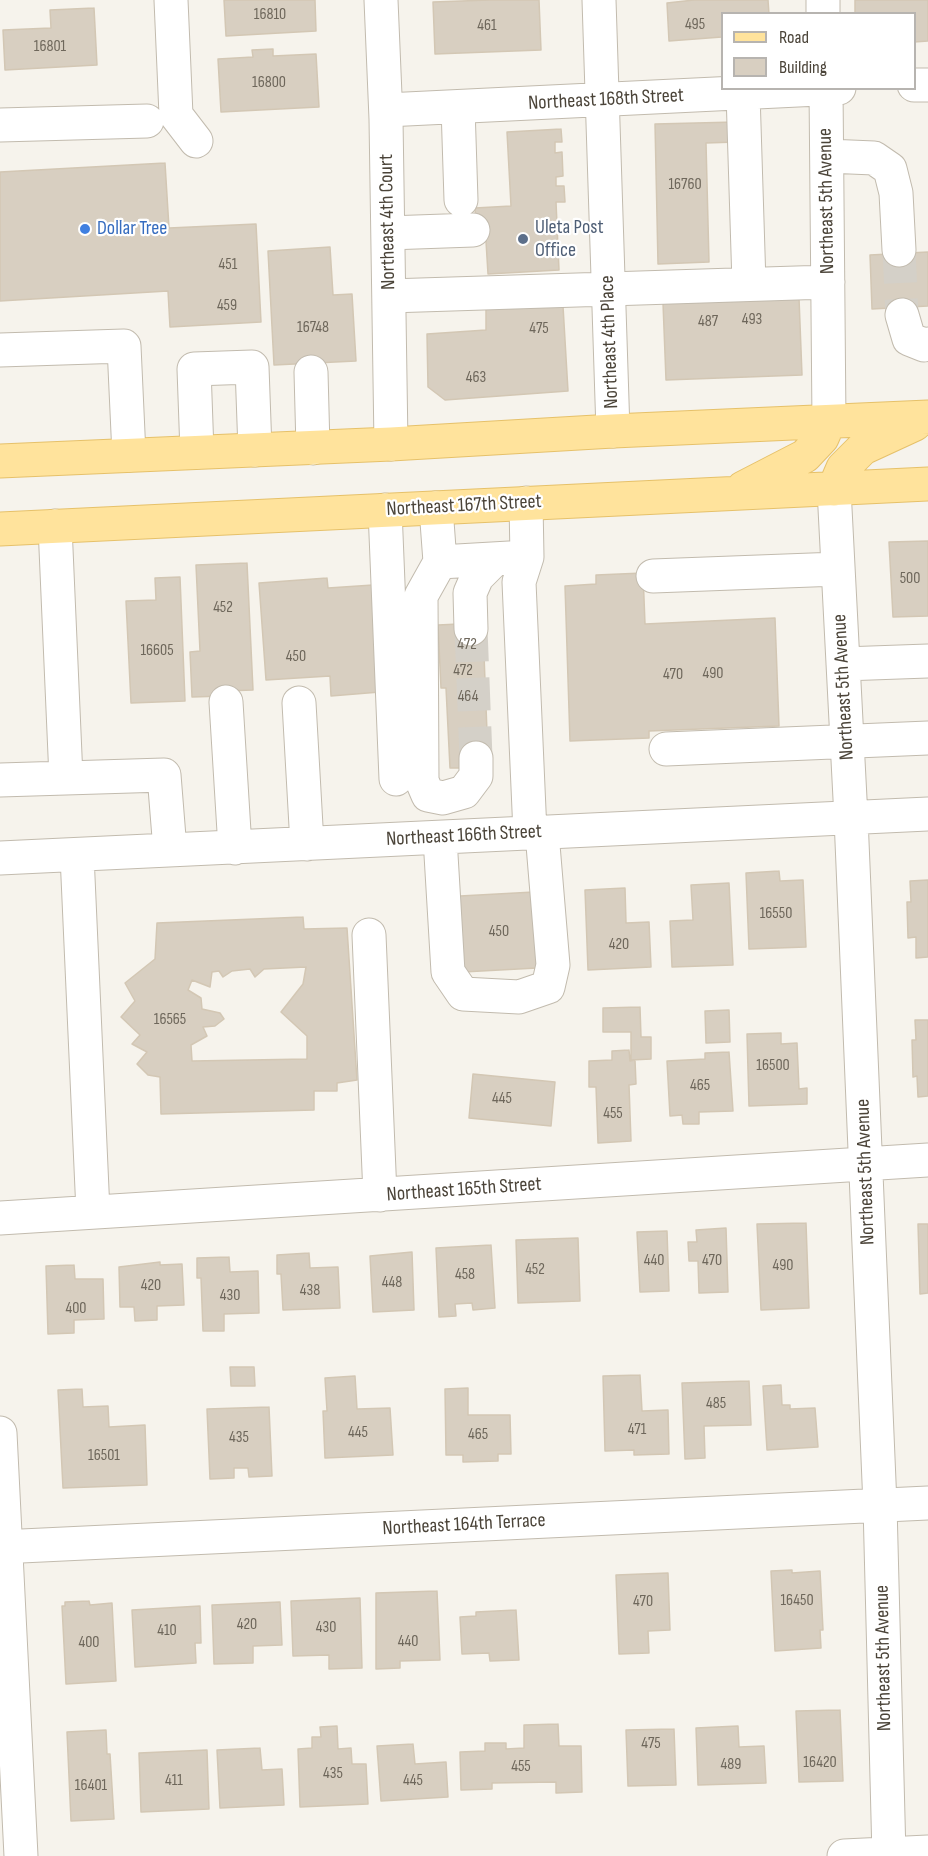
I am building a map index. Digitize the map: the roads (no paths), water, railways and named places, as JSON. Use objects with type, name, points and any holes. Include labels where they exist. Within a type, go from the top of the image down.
[{"type":"main road","points":[[0,461],[313,448],[613,431],[928,417]]},
{"type":"main road","points":[[834,489],[843,468],[863,448],[928,417]]},
{"type":"main road","points":[[733,493],[805,456],[822,438],[830,422]]},
{"type":"main road","points":[[0,486],[50,459]]},
{"type":"main road","name":"Northeast 167th Street","points":[[0,529],[928,484]]},
{"type":"street","points":[[171,0],[176,115],[196,141]]},
{"type":"street","name":"Northeast 4th Court","points":[[381,0],[386,110],[391,444]]},
{"type":"street","name":"Northeast 4th Place","points":[[599,0],[613,431]]},
{"type":"street","name":"Northeast 168th Street","points":[[386,110],[805,90]]},
{"type":"street","name":"Northeast 5th Avenue","points":[[826,90],[830,422]]},
{"type":"street","points":[[743,93],[749,284]]},
{"type":"street","points":[[458,107],[461,200]]},
{"type":"street","points":[[0,125],[147,121]]},
{"type":"street","points":[[827,156],[874,158],[890,169],[896,193],[899,250]]},
{"type":"street","points":[[388,233],[473,230]]},
{"type":"street","points":[[389,296],[828,282]]},
{"type":"street","points":[[902,315],[909,339],[924,345],[928,344]]},
{"type":"street","points":[[0,350],[124,346],[129,455]]},
{"type":"street","points":[[197,452],[194,369],[252,367],[255,450]]},
{"type":"street","points":[[311,372],[313,448]]},
{"type":"street","name":"Northeast 5th Avenue","points":[[834,489],[851,818],[880,1505],[889,1855]]},
{"type":"street","points":[[440,837],[448,972],[463,994],[519,997],[548,987],[553,965],[528,781],[519,582],[527,557],[526,503]]},
{"type":"street","points":[[409,775],[421,596],[440,562],[436,508]]},
{"type":"street","points":[[385,510],[409,775]]},
{"type":"street","points":[[55,526],[66,778]]},
{"type":"street","points":[[440,562],[527,557]]},
{"type":"street","points":[[471,629],[470,593],[477,577],[495,559]]},
{"type":"street","points":[[652,576],[838,569]]},
{"type":"street","points":[[843,664],[928,661]]},
{"type":"street","points":[[226,702],[235,848]]},
{"type":"street","points":[[299,703],[306,844]]},
{"type":"street","points":[[666,749],[928,738]]},
{"type":"street","points":[[409,775],[422,781],[428,795],[443,798],[464,792],[476,776],[476,758]]},
{"type":"street","points":[[0,780],[164,775],[170,850]]},
{"type":"street","name":"Northeast 166th Street","points":[[0,858],[928,814]]},
{"type":"street","points":[[77,855],[93,1212]]},
{"type":"street","points":[[369,935],[380,1195]]},
{"type":"street","name":"Northeast 165th Street","points":[[0,1218],[928,1160]]},
{"type":"street","points":[[0,1433],[2,1547],[21,1856]]},
{"type":"street","name":"Northeast 164th Terrace","points":[[2,1547],[928,1503]]},
{"type":"street","points":[[844,1856],[928,1852]]},
{"type":"tunnel","points":[[899,250],[902,315]]},
{"type":"tunnel","points":[[471,629],[476,758]]},
{"type":"place","name":"Dollar Tree","points":[[85,229]]},
{"type":"place","name":"Uleta Post Office","points":[[523,239]]}]
